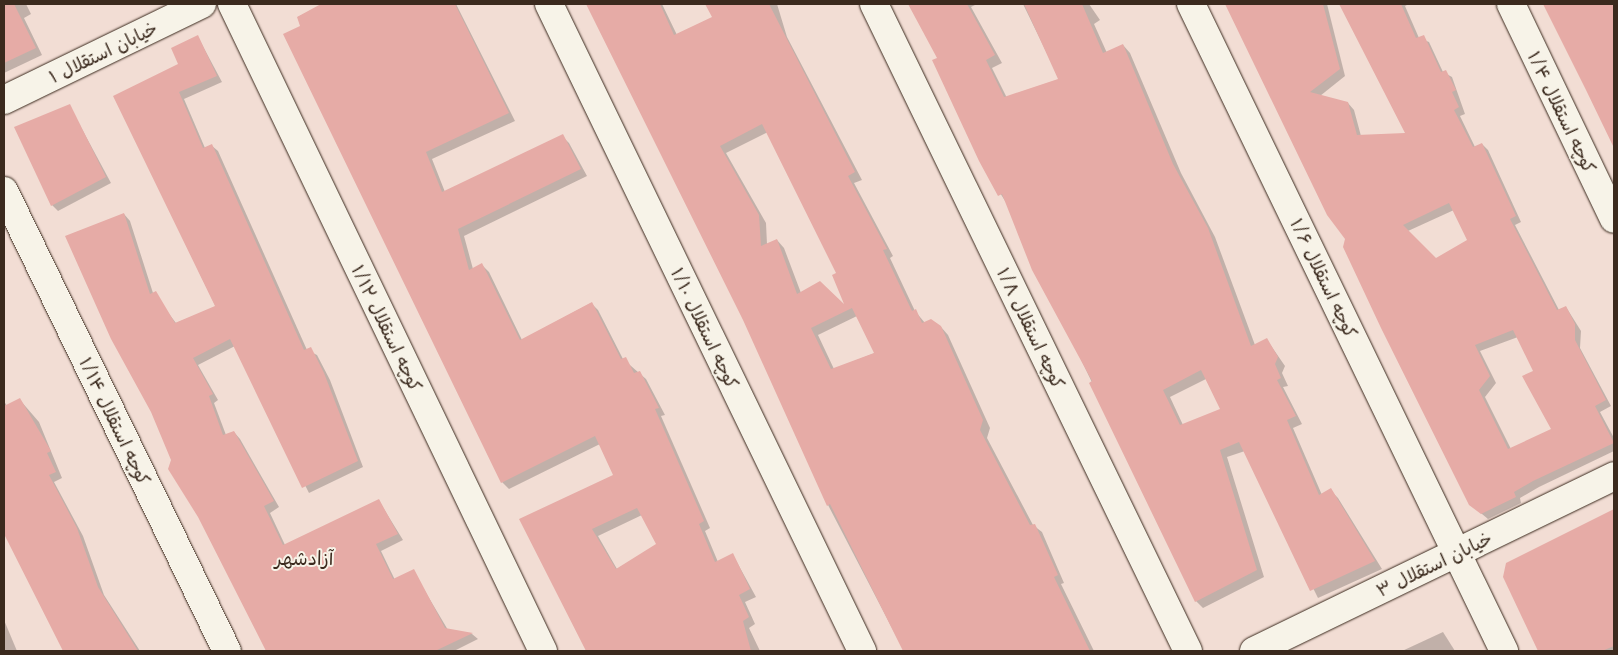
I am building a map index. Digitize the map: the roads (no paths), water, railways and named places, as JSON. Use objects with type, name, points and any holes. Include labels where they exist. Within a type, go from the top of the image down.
[{"type":"street","name":"خیابان استقلال ۱","points":[[4,100],[202,4]]},
{"type":"street","name":"کوچه استقلال ۱/۱۲","points":[[232,4],[543,651]]},
{"type":"street","name":"کوچه استقلال ۱/۱۰","points":[[549,4],[862,651]]},
{"type":"street","name":"کوچه استقلال ۱/۸","points":[[874,4],[1188,651]]},
{"type":"street","name":"کوچه استقلال ۱/۶","points":[[1191,4],[1504,651]]},
{"type":"street","name":"کوچه استقلال ۱/۴","points":[[1511,4],[1614,220]]},
{"type":"street","name":"کوچه استقلال ۱/۱۴","points":[[4,191],[226,651]]},
{"type":"street","name":"خیابان استقلال ۳","points":[[1254,651],[1614,476]]},
{"type":"district","name":"آزادشهر","points":[[304,558]]}]
